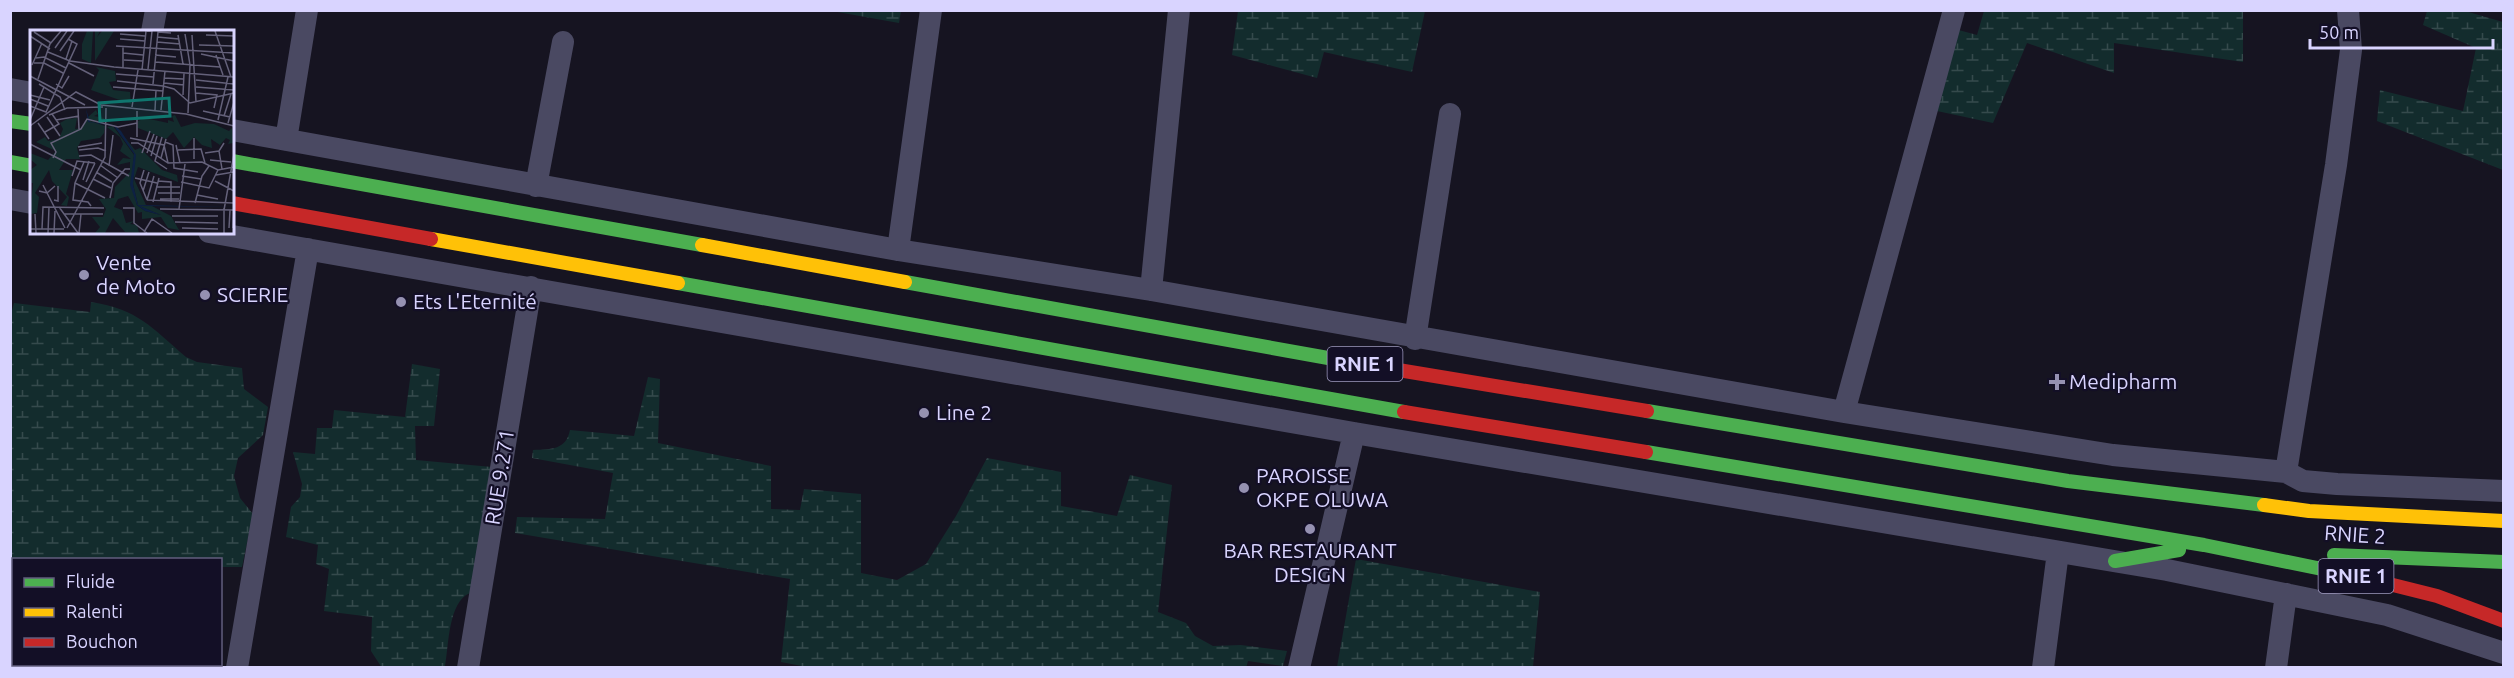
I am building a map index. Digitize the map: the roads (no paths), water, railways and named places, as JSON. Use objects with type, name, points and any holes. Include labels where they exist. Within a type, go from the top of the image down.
[{"type":"highway","points":[[10,121],[30,124]]},
{"type":"highway","name":"RNIE 1","points":[[234,161],[1370,364],[2068,481],[2309,512],[2504,521]]},
{"type":"highway","points":[[10,162],[30,166]]},
{"type":"highway","name":"RNIE 1","points":[[234,203],[1361,405],[2204,545],[2426,593],[2504,621]]},
{"type":"highway","points":[[2115,561],[2204,545]]},
{"type":"highway","name":"RNIE 2","points":[[2204,545],[2504,562]]},
{"type":"street","points":[[152,30],[156,10]]},
{"type":"street","points":[[286,140],[307,10]]},
{"type":"street","points":[[898,250],[931,10]]},
{"type":"street","points":[[1151,290],[1179,10]]},
{"type":"street","points":[[1844,412],[1954,10]]},
{"type":"street","points":[[2286,472],[2336,165],[2351,50],[2348,10]]},
{"type":"street","points":[[536,186],[563,42]]},
{"type":"street","points":[[10,89],[30,93]]},
{"type":"street","points":[[1415,339],[1450,114]]},
{"type":"street","points":[[234,130],[898,250],[1151,290],[1415,339],[2113,455],[2286,472],[2303,481],[2504,491]]},
{"type":"street","points":[[10,199],[30,202]]},
{"type":"street","points":[[221,234],[1354,433],[2115,561],[2387,615],[2504,653]]},
{"type":"street","points":[[237,668],[308,249]]},
{"type":"street","name":"RUE 9.271","points":[[468,668],[531,287]]},
{"type":"street","points":[[1299,668],[1354,433]]},
{"type":"street","points":[[2043,668],[2058,552]]},
{"type":"street","points":[[2276,668],[2286,594]]},
{"type":"place","name":"Vente de Moto","points":[[84,275]]},
{"type":"place","name":"SCIERIE","points":[[205,295]]},
{"type":"place","name":"Ets L'Eternité","points":[[401,302]]},
{"type":"place","name":"Medipharm","points":[[2057,382]]},
{"type":"place","name":"Line 2","points":[[924,413]]},
{"type":"place","name":"PAROISSE OKPE OLUWA","points":[[1244,488]]},
{"type":"place","name":"BAR RESTAURANT DESIGN","points":[[1310,529]]}]
